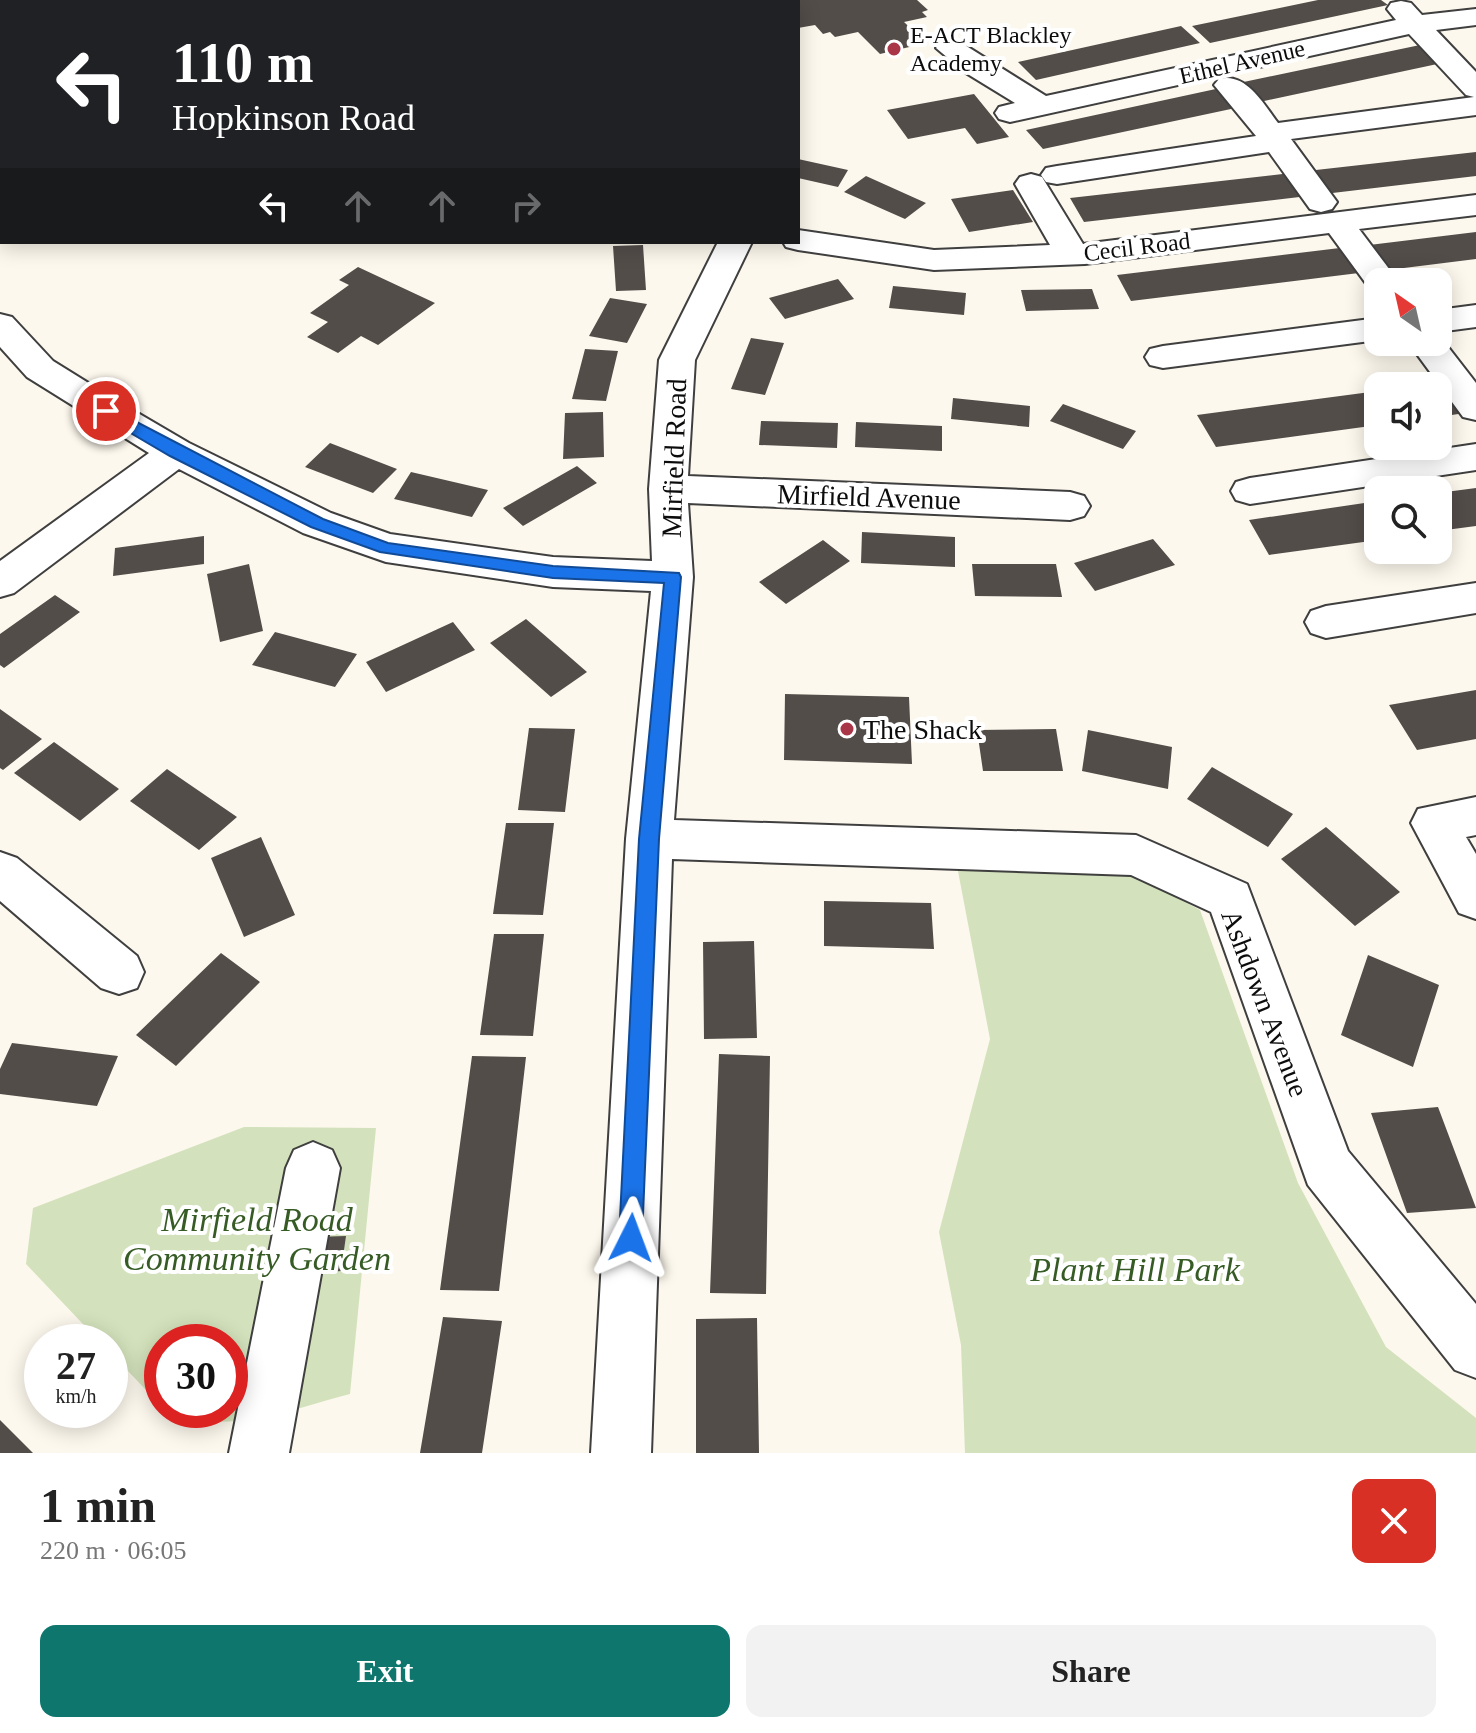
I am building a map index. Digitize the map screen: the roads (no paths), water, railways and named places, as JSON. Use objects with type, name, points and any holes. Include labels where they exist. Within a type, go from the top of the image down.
[{"type":"street","points":[[1392,0],[1476,89]]},
{"type":"street","name":"Ethel Avenue","points":[[1010,113],[1414,24],[1476,17]]},
{"type":"street","points":[[950,48],[1043,107]]},
{"type":"street","points":[[1229,85],[1250,106],[1371,268]]},
{"type":"street","points":[[1072,254],[1044,179],[1476,106]]},
{"type":"street","name":"Cecil Road","points":[[800,240],[934,260],[1072,254],[1329,212],[1476,205]]},
{"type":"street","name":"Mirfield Road","points":[[621,1453],[649,839],[673,577],[668,489],[677,360],[734,244]]},
{"type":"street","points":[[1452,319],[1476,316]]},
{"type":"street","points":[[0,325],[40,369],[176,452],[317,523],[386,548],[553,572],[673,577]]},
{"type":"street","points":[[1163,357],[1364,331]]},
{"type":"street","points":[[1437,356],[1476,408]]},
{"type":"street","points":[[0,582],[176,452]]},
{"type":"street","points":[[1250,491],[1476,457]]},
{"type":"street","name":"Mirfield Avenue","points":[[668,489],[1070,506]]},
{"type":"street","points":[[1326,622],[1476,598]]},
{"type":"street","points":[[1455,820],[1476,898]]},
{"type":"street","name":"Ashdown Avenue","points":[[649,839],[1136,855],[1230,899],[1327,1167],[1476,1349]]},
{"type":"street","points":[[0,872],[119,972]]},
{"type":"street","points":[[259,1453],[313,1168]]},
{"type":"place","name":"E-ACT Blackley Academy","points":[[894,49]]},
{"type":"place","name":"The Shack","points":[[847,729]]},
{"type":"park label","name":"Mirfield Road Community Garden","points":[[257,1238]]},
{"type":"park label","name":"Plant Hill Park","points":[[1135,1269]]}]
